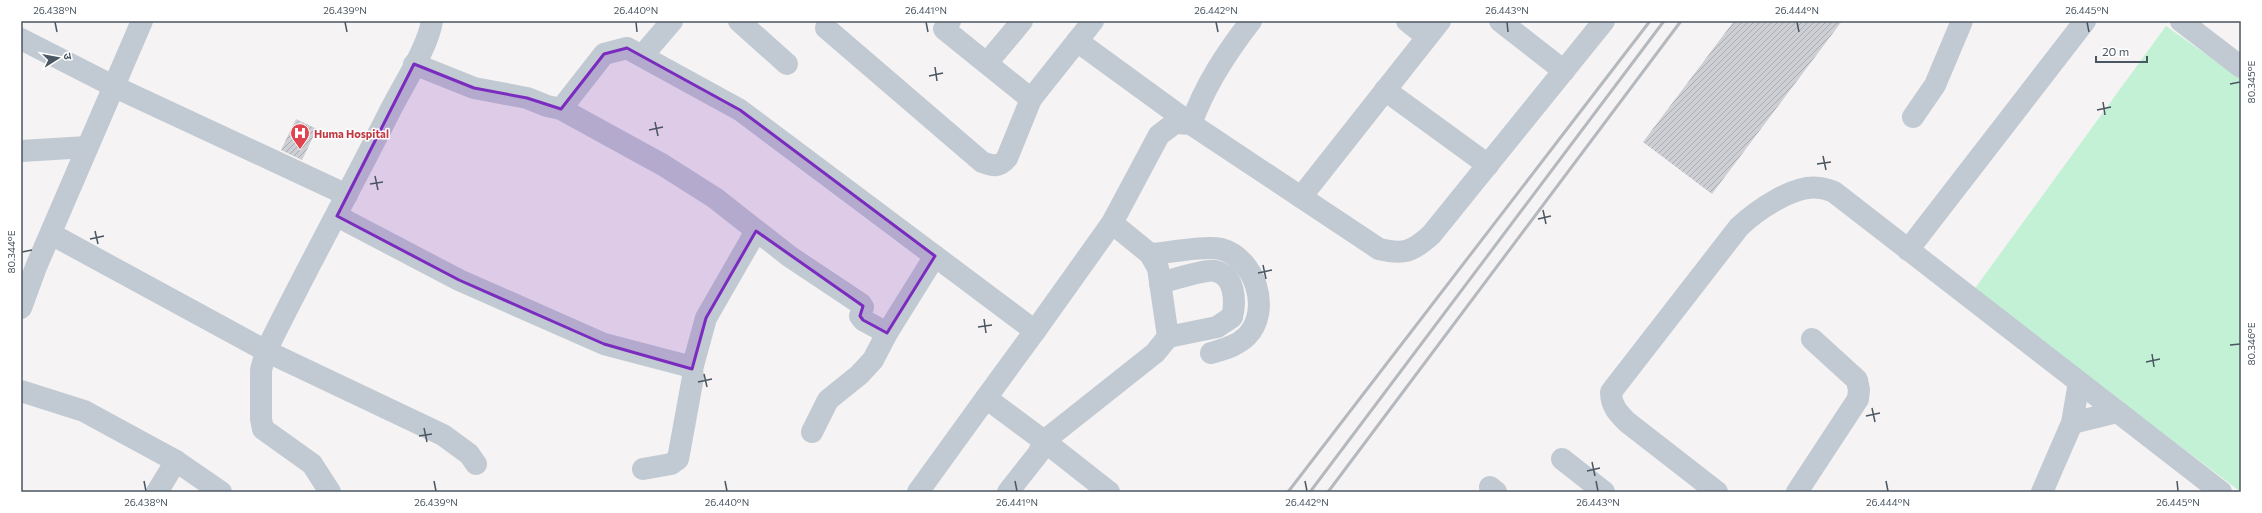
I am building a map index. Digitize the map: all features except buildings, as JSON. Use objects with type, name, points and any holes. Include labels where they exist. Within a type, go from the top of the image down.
[{"type":"street","points":[[21,308],[36,267],[87,147],[115,87],[142,21]]},
{"type":"street","points":[[330,492],[312,464],[263,428],[261,419],[261,370],[266,351],[301,280],[337,216],[431,31],[432,21]]},
{"type":"street","points":[[642,56],[672,21]]},
{"type":"street","points":[[739,21],[786,64]]},
{"type":"street","points":[[950,21],[944,29],[1031,99]]},
{"type":"street","points":[[987,63],[1022,21]]},
{"type":"street","points":[[826,28],[982,162],[995,166],[1002,164],[1005,161],[1031,99],[1093,21]]},
{"type":"street","points":[[1191,124],[1211,77],[1251,21]]},
{"type":"street","points":[[1301,197],[1433,29],[1407,21]]},
{"type":"street","points":[[1500,21],[1564,71]]},
{"type":"street","points":[[1077,41],[1191,124],[1379,249],[1395,253],[1407,252],[1419,246],[1431,235],[1604,21]]},
{"type":"street","points":[[1914,117],[1935,85],[1962,21]]},
{"type":"street","points":[[1908,250],[2085,21]]},
{"type":"street","points":[[2181,21],[2241,66]]},
{"type":"street","points":[[21,39],[115,87],[347,195]]},
{"type":"street","points":[[561,109],[604,54],[627,48],[740,110],[1035,331]]},
{"type":"street","points":[[414,64],[474,88],[528,98],[547,106],[561,109],[663,165],[715,198],[789,256],[861,304],[863,307],[860,316],[863,320],[887,333]]},
{"type":"street","points":[[1385,90],[1488,164]]},
{"type":"street","points":[[918,492],[1112,223],[1159,135],[1175,123],[1191,124]]},
{"type":"street","points":[[21,151],[87,147]]},
{"type":"street","points":[[1717,492],[1627,422],[1617,412],[1611,401],[1611,392],[1739,227],[1754,213],[1774,201],[1802,190],[1818,187],[1834,192],[2221,492]]},
{"type":"street","points":[[337,216],[459,280],[604,344],[688,366],[692,369]]},
{"type":"street","points":[[1112,223],[1150,254],[1158,268],[1168,337]]},
{"type":"street","points":[[643,469],[672,464],[678,459],[693,377],[692,369],[706,318],[756,230]]},
{"type":"street","points":[[51,234],[266,351],[443,435],[469,454],[476,464]]},
{"type":"street","points":[[1150,254],[1221,249],[1241,260],[1250,270],[1259,305],[1259,314],[1252,330],[1235,346],[1211,353]]},
{"type":"street","points":[[812,432],[828,400],[859,375],[872,360],[935,256]]},
{"type":"street","points":[[1008,492],[1038,454],[1044,441],[1155,353],[1168,337],[1217,328],[1232,317],[1235,302],[1229,281],[1222,274],[1213,270],[1160,283]]},
{"type":"street","points":[[1797,492],[1858,399],[1859,390],[1857,380],[1812,339]]},
{"type":"street","points":[[2042,492],[2072,423],[2079,382]]},
{"type":"street","points":[[21,391],[84,411],[176,461],[221,492]]},
{"type":"street","points":[[986,398],[1109,492]]},
{"type":"street","points":[[2072,423],[2117,412]]},
{"type":"street","points":[[1562,459],[1604,492]]},
{"type":"street","points":[[158,492],[176,461]]},
{"type":"highlighted area","points":[[627,48],[740,110],[935,256],[887,333],[863,320],[860,316],[863,306],[756,231],[706,318],[692,369],[604,344],[459,280],[337,216],[414,64],[474,88],[527,98],[561,109],[604,54]]},
{"type":"green space","points":[[2166,26],[2241,79],[2241,492],[1973,291]]},
{"type":"railway","points":[[1288,492],[1650,21]]},
{"type":"railway","points":[[1310,492],[1664,21]]},
{"type":"railway","points":[[1328,492],[1681,21]]},
{"type":"place","name":"Huma Hospital","points":[[300,150]]}]
